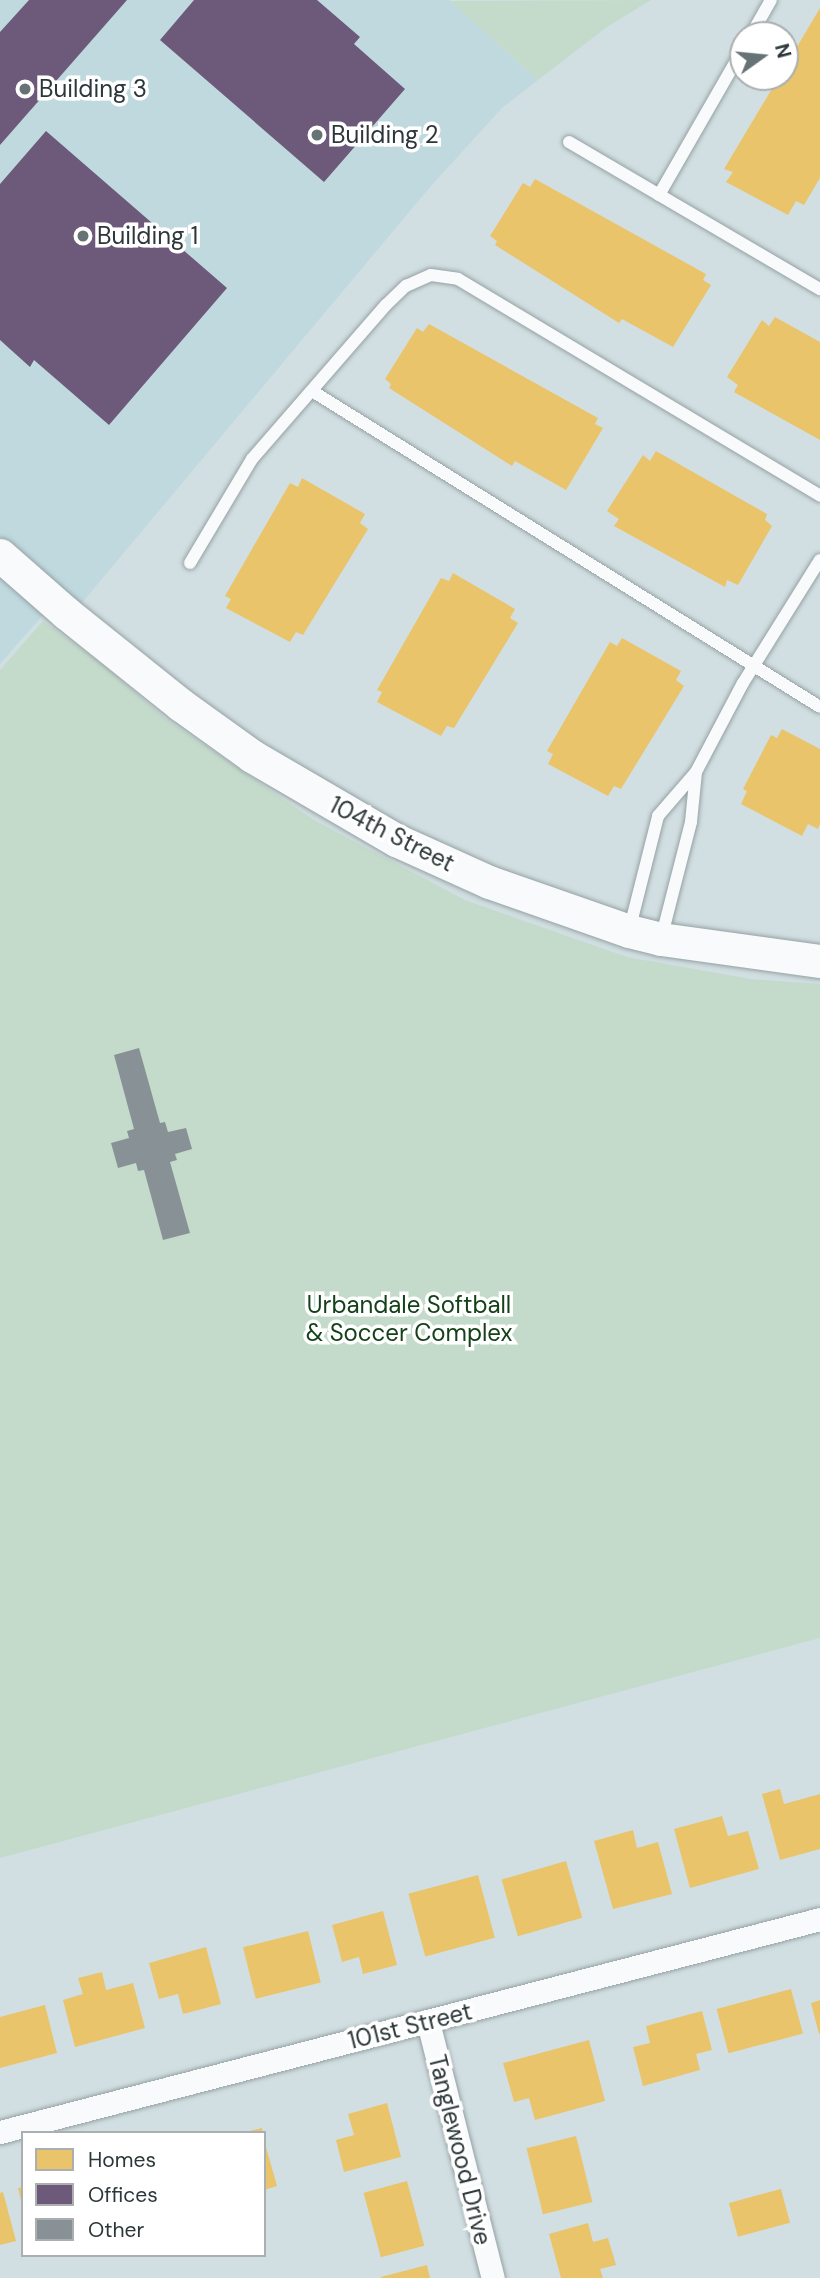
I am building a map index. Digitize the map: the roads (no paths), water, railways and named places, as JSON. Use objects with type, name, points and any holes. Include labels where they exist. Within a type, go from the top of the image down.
[{"type":"street","name":"104th Street","points":[[0,555],[181,705],[252,756],[318,797],[396,840],[477,876],[629,932],[661,939],[820,961]]},
{"type":"street","name":"101st Street","points":[[0,2132],[820,1919]]},
{"type":"street","name":"Tanglewood Drive","points":[[428,2022],[493,2278]]},
{"type":"lane","points":[[759,21],[772,0]]},
{"type":"lane","points":[[659,195],[729,74]]},
{"type":"lane","points":[[569,142],[818,282]]},
{"type":"lane","points":[[190,563],[252,459],[406,286],[431,275],[458,279],[820,496]]},
{"type":"lane","points":[[312,391],[820,707]]},
{"type":"lane","points":[[629,932],[658,816],[696,772],[754,665],[820,560]]},
{"type":"lane","points":[[661,939],[691,822],[696,772]]},
{"type":"place","name":"Building 3","points":[[25,89]]},
{"type":"place","name":"Building 2","points":[[317,135]]},
{"type":"place","name":"Building 1","points":[[83,236]]},
{"type":"park label","name":"Urbandale Softball & Soccer Complex","points":[[409,1319]]}]
